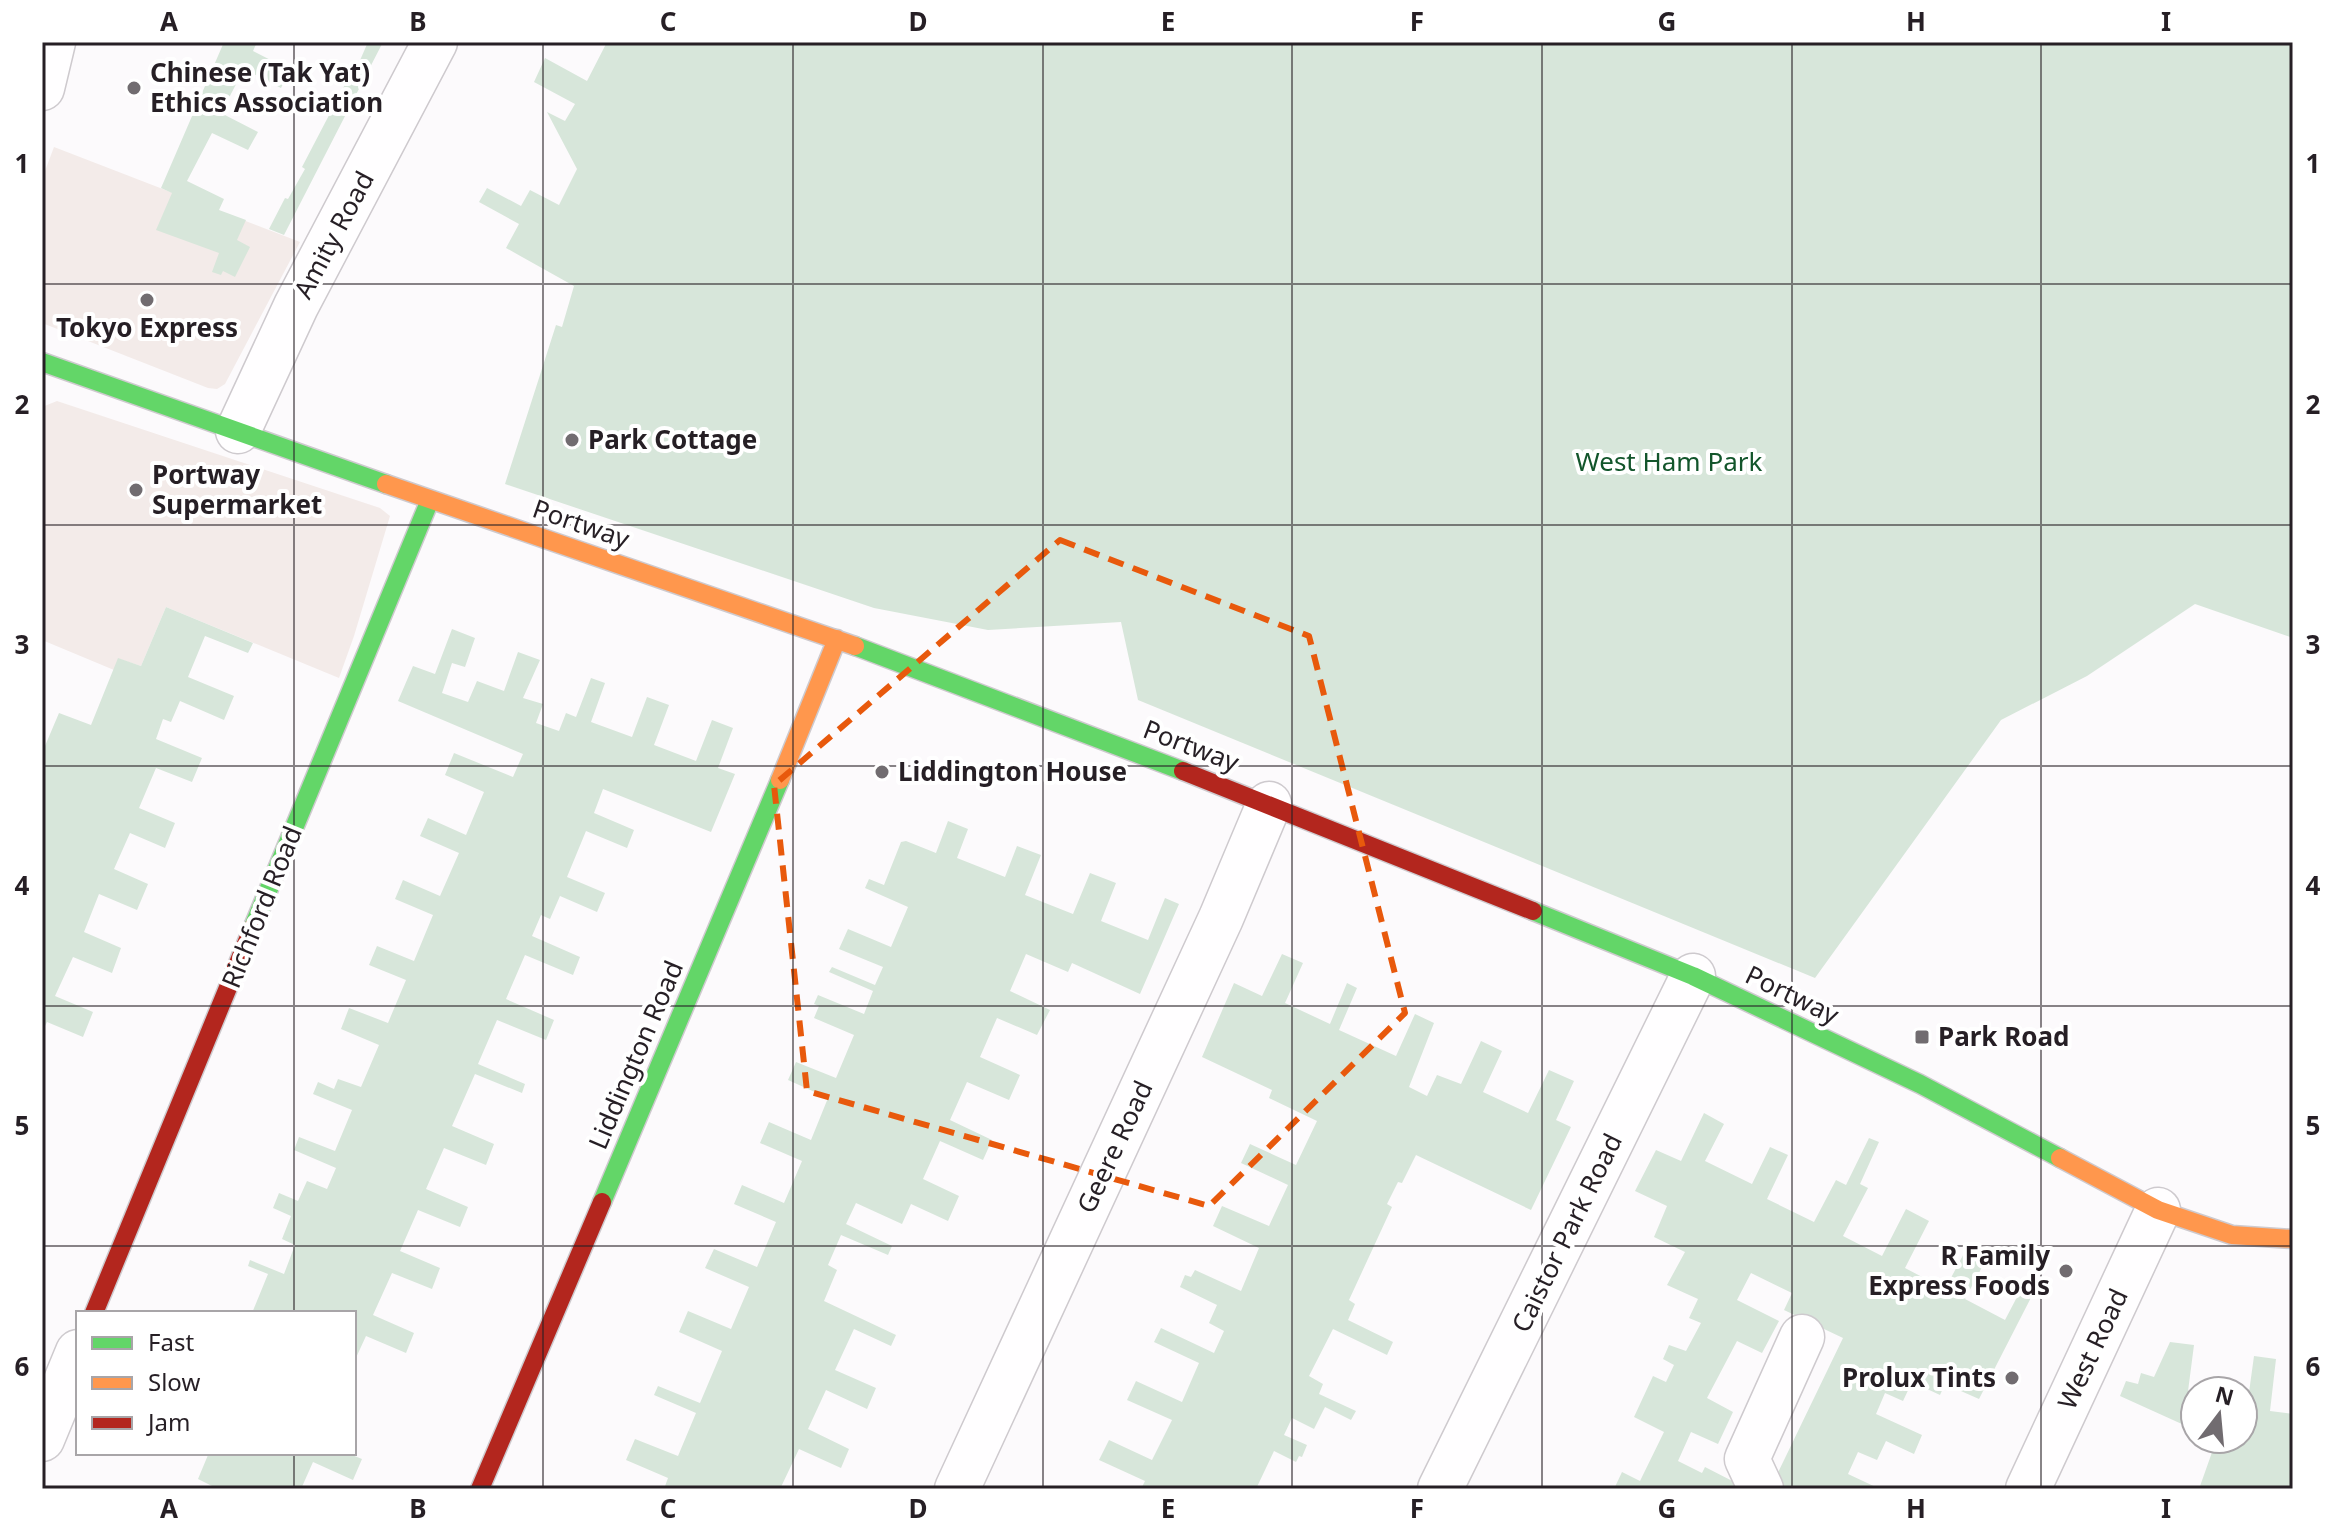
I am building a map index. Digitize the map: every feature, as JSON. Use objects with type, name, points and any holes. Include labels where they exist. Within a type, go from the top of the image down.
[{"type":"main road","name":"Portway","points":[[42,362],[430,500],[837,639],[1269,804],[1693,976],[1920,1084],[2158,1210],[2232,1235],[2293,1239]]},
{"type":"main road","name":"Richford Road","points":[[95,1311],[430,500]]},
{"type":"main road","name":"Liddington Road","points":[[480,1489],[775,793],[837,639]]},
{"type":"street","points":[[42,88],[53,42]]},
{"type":"street","name":"Amity Road","points":[[238,431],[296,306],[435,42]]},
{"type":"street","name":"Geere Road","points":[[957,1489],[1221,918],[1269,804]]},
{"type":"street","name":"Caistor Park Road","points":[[1440,1489],[1693,976]]},
{"type":"street","name":"West Road","points":[[2028,1489],[2158,1210]]},
{"type":"street","points":[[1761,1489],[1747,1459],[1802,1337]]},
{"type":"street","points":[[42,1439],[76,1357]]},
{"type":"highlighted area","points":[[1060,540],[1309,636],[1405,1013],[1209,1206],[807,1091],[774,785]]},
{"type":"shaded area","points":[[54,147],[300,242],[225,384],[217,389],[208,388],[42,323],[42,179]]},
{"type":"shaded area","points":[[57,401],[380,508],[390,516],[339,678],[166,607],[141,666],[119,659],[114,670],[42,640],[42,407]]},
{"type":"green space","points":[[224,42],[257,42],[253,51],[290,70],[281,88],[244,69],[221,113],[258,132],[248,150],[212,133],[187,181],[224,199],[219,210],[246,220],[237,240],[250,247],[235,277],[223,271],[221,275],[212,272],[219,253],[156,230],[172,193],[161,188]]},
{"type":"green space","points":[[368,42],[383,42],[284,235],[269,229],[305,169],[302,167],[351,73],[354,74]]},
{"type":"green space","name":"West Ham Park","points":[[607,42],[2293,42],[2293,638],[2195,604],[2087,676],[2001,720],[1815,978],[1138,700],[1121,622],[988,630],[874,608],[505,484],[556,325],[562,327],[574,286],[506,248],[519,224],[479,202],[487,188],[521,206],[530,190],[559,205],[577,169],[547,112],[565,121],[575,104],[534,82],[545,58],[587,81]]},
{"type":"green space","points":[[166,607],[253,643],[248,653],[205,636],[188,677],[234,696],[224,720],[180,701],[171,722],[163,719],[156,739],[202,758],[192,782],[156,768],[139,808],[175,823],[165,848],[130,833],[114,869],[148,884],[137,910],[99,894],[84,932],[121,948],[112,973],[73,957],[55,996],[93,1012],[83,1037],[47,1022],[42,1032],[42,753],[59,713],[91,725],[118,658],[141,666]]},
{"type":"green space","points":[[452,629],[475,638],[465,667],[452,663],[442,693],[468,702],[477,681],[504,691],[518,652],[540,660],[523,698],[543,704],[536,723],[559,731],[566,713],[576,717],[591,678],[605,683],[591,722],[632,737],[647,697],[669,705],[654,745],[696,761],[712,720],[733,728],[718,768],[735,774],[711,832],[603,789],[594,813],[634,830],[627,848],[586,831],[567,877],[605,893],[597,912],[560,896],[550,919],[541,915],[532,936],[580,957],[573,975],[525,955],[506,999],[554,1020],[546,1040],[497,1020],[478,1064],[525,1084],[522,1093],[475,1074],[452,1126],[494,1144],[486,1165],[444,1148],[426,1189],[468,1207],[460,1227],[418,1210],[400,1251],[440,1268],[432,1289],[392,1273],[373,1315],[414,1333],[406,1353],[366,1336],[356,1358],[356,1311],[253,1311],[268,1274],[248,1266],[250,1260],[284,1274],[295,1245],[282,1239],[291,1216],[273,1208],[279,1193],[298,1201],[307,1181],[327,1189],[336,1168],[294,1150],[299,1137],[335,1151],[352,1110],[313,1094],[318,1082],[334,1089],[338,1079],[361,1087],[379,1045],[341,1029],[349,1008],[388,1023],[406,980],[369,965],[377,946],[414,961],[433,915],[395,899],[403,880],[440,896],[459,853],[420,836],[428,818],[466,835],[484,792],[445,775],[454,753],[513,777],[523,754],[398,701],[413,666],[435,674]]},
{"type":"green space","points":[[948,821],[968,829],[957,858],[1005,877],[1017,846],[1041,855],[1025,895],[1073,914],[1090,873],[1116,883],[1101,921],[1148,940],[1165,898],[1179,904],[1140,994],[1072,963],[1068,972],[1026,954],[1010,991],[1050,1010],[1037,1035],[997,1018],[980,1057],[1020,1075],[1009,1100],[967,1082],[950,1120],[992,1140],[983,1160],[940,1141],[923,1179],[959,1196],[948,1221],[911,1204],[902,1224],[856,1203],[846,1224],[892,1246],[888,1255],[841,1235],[828,1265],[837,1270],[824,1301],[896,1335],[891,1346],[854,1329],[835,1370],[876,1388],[867,1409],[826,1390],[808,1429],[849,1449],[841,1468],[799,1449],[781,1487],[783,1489],[664,1489],[668,1478],[626,1460],[635,1439],[678,1456],[696,1413],[654,1395],[658,1386],[700,1403],[722,1351],[679,1332],[688,1311],[731,1329],[749,1287],[705,1268],[714,1249],[757,1267],[776,1222],[734,1204],[742,1185],[784,1203],[802,1161],[760,1143],[769,1122],[811,1140],[828,1098],[788,1080],[796,1062],[836,1078],[854,1035],[814,1018],[819,1006],[814,1004],[818,995],[864,1014],[873,991],[829,972],[832,967],[875,985],[883,967],[839,949],[848,929],[891,947],[908,907],[865,888],[869,879],[884,885],[901,842],[906,841],[936,853]]},
{"type":"green space","points":[[1282,954],[1303,963],[1285,1003],[1330,1024],[1347,983],[1357,988],[1339,1030],[1396,1056],[1415,1014],[1434,1023],[1409,1087],[1427,1096],[1437,1075],[1461,1084],[1481,1041],[1502,1051],[1483,1092],[1528,1113],[1549,1070],[1574,1081],[1556,1120],[1571,1127],[1531,1210],[1416,1155],[1387,1204],[1392,1207],[1349,1300],[1355,1304],[1348,1320],[1393,1342],[1387,1355],[1333,1329],[1309,1376],[1323,1384],[1319,1394],[1356,1411],[1351,1420],[1325,1407],[1314,1429],[1292,1418],[1284,1435],[1307,1445],[1302,1457],[1299,1456],[1296,1462],[1274,1451],[1256,1489],[1141,1489],[1145,1481],[1099,1460],[1109,1440],[1152,1460],[1172,1420],[1127,1400],[1136,1381],[1182,1402],[1199,1363],[1154,1342],[1161,1328],[1214,1353],[1224,1331],[1209,1323],[1217,1305],[1180,1287],[1185,1275],[1191,1277],[1195,1270],[1241,1291],[1259,1248],[1213,1226],[1222,1206],[1269,1226],[1288,1185],[1241,1163],[1250,1144],[1296,1165],[1317,1121],[1269,1098],[1272,1090],[1202,1057],[1234,983],[1262,996]]},
{"type":"green space","points":[[1704,1113],[1724,1124],[1705,1161],[1752,1184],[1770,1147],[1788,1155],[1767,1199],[1814,1222],[1836,1180],[1846,1185],[1869,1138],[1879,1142],[1860,1184],[1868,1188],[1843,1236],[1882,1256],[1906,1209],[1929,1221],[1905,1268],[1945,1289],[1969,1244],[1989,1254],[1965,1299],[2005,1320],[2028,1276],[2039,1282],[1979,1399],[1945,1384],[1940,1395],[1912,1382],[1903,1401],[1885,1393],[1876,1414],[1922,1435],[1914,1454],[1886,1441],[1877,1460],[1858,1452],[1848,1474],[1880,1489],[1770,1489],[1843,1338],[1784,1310],[1792,1293],[1751,1273],[1737,1300],[1779,1321],[1762,1353],[1737,1341],[1707,1398],[1733,1412],[1718,1444],[1691,1432],[1678,1461],[1702,1473],[1705,1467],[1743,1489],[1614,1489],[1622,1472],[1640,1481],[1664,1432],[1634,1417],[1653,1376],[1666,1382],[1674,1365],[1663,1359],[1669,1345],[1686,1351],[1701,1323],[1689,1318],[1698,1299],[1667,1285],[1685,1252],[1654,1237],[1667,1206],[1635,1191],[1656,1150],[1681,1161]]},
{"type":"green space","points":[[2170,1342],[2194,1345],[2190,1375],[2179,1375],[2179,1423],[2120,1396],[2126,1381],[2138,1384],[2141,1373],[2154,1377]]},
{"type":"green space","points":[[2254,1356],[2276,1359],[2270,1411],[2293,1414],[2293,1489],[2199,1489],[2211,1455],[2259,1455],[2259,1375],[2251,1375]]},
{"type":"green space","points":[[208,1455],[352,1455],[362,1459],[353,1480],[313,1462],[301,1489],[218,1489],[198,1479]]},
{"type":"traffic: fast","points":[[42,362],[386,484]]},
{"type":"traffic: fast","points":[[253,927],[430,500]]},
{"type":"traffic: fast","points":[[855,646],[1183,771]]},
{"type":"traffic: fast","points":[[602,1202],[780,780]]},
{"type":"traffic: fast","points":[[1533,911],[1693,976],[1920,1084],[2060,1158]]},
{"type":"traffic: slow","points":[[386,484],[855,646]]},
{"type":"traffic: slow","points":[[780,780],[837,639]]},
{"type":"traffic: slow","points":[[2060,1158],[2158,1210],[2232,1235],[2293,1239]]},
{"type":"traffic: jam","points":[[1183,771],[1533,911]]},
{"type":"traffic: jam","points":[[95,1311],[253,927]]},
{"type":"traffic: jam","points":[[480,1489],[602,1202]]},
{"type":"place","name":"Chinese (Tak Yat) Ethics Association","points":[[134,88]]},
{"type":"place","name":"Tokyo Express","points":[[147,300]]},
{"type":"place","name":"Park Cottage","points":[[572,440]]},
{"type":"place","name":"Portway Supermarket","points":[[136,490]]},
{"type":"place","name":"Liddington House","points":[[882,772]]},
{"type":"place","name":"Park Road","points":[[1922,1037]]},
{"type":"place","name":"R Family Express Foods","points":[[2066,1271]]},
{"type":"place","name":"Prolux Tints","points":[[2012,1378]]}]
